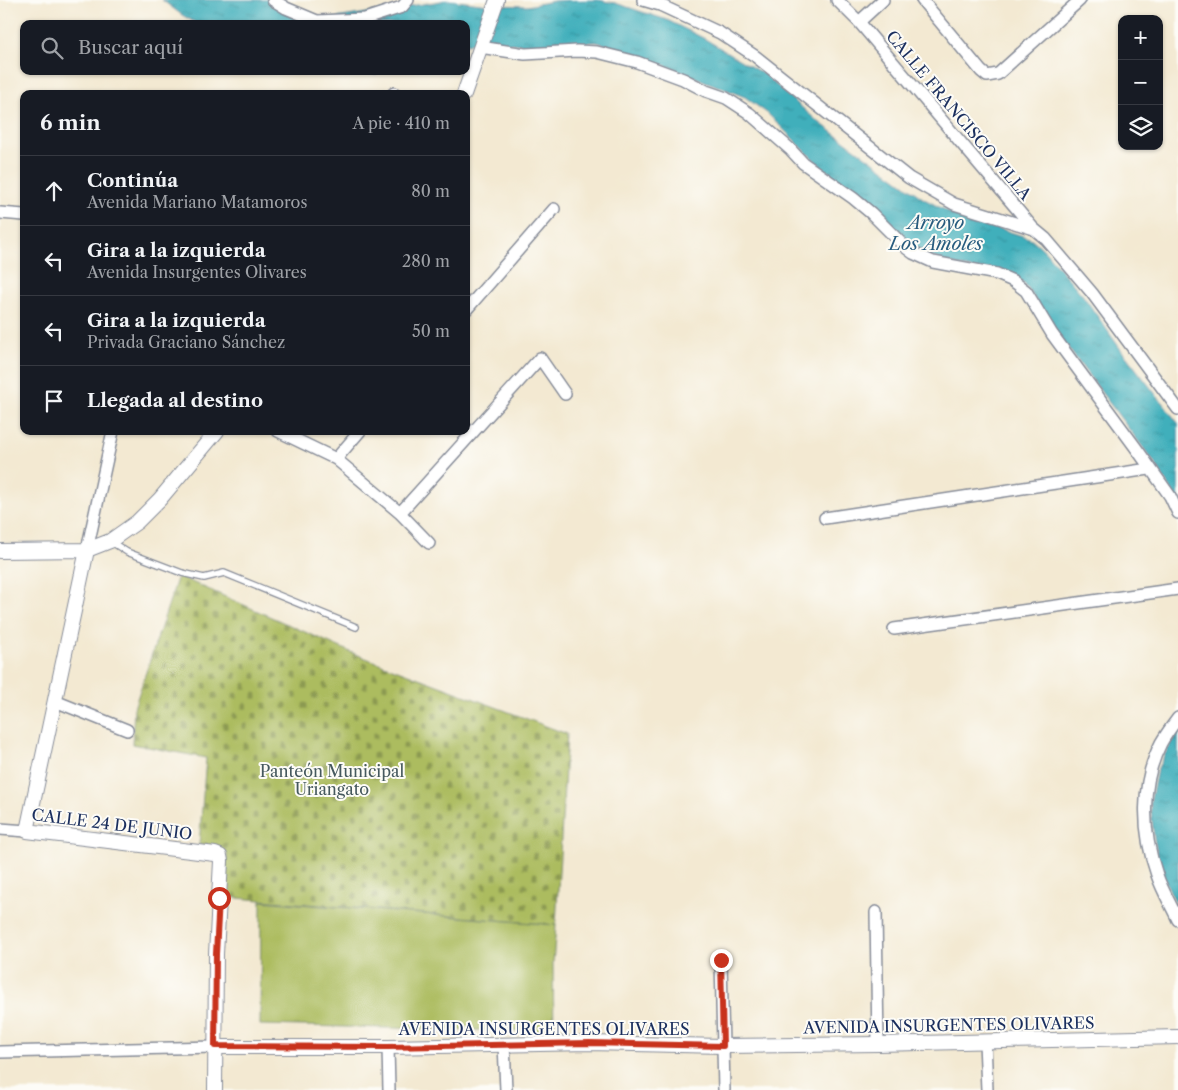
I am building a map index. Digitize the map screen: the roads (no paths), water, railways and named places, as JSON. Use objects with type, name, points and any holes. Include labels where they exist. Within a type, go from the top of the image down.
[{"type":"street","points":[[273,0],[286,8],[315,20]]},
{"type":"street","points":[[341,20],[365,19],[402,7],[408,0]]},
{"type":"street","points":[[644,0],[720,33],[785,79],[856,138],[909,178],[954,204],[1034,229]]},
{"type":"street","name":"CALLE FRANCISCO VILLA","points":[[837,0],[859,22],[1034,229],[1046,238],[1087,286],[1178,409]]},
{"type":"street","points":[[859,22],[883,0]]},
{"type":"street","points":[[922,0],[987,76],[998,74],[1080,0]]},
{"type":"street","points":[[465,90],[496,2]]},
{"type":"street","points":[[481,45],[525,54],[578,51],[597,52],[636,62],[683,79],[706,91],[726,98],[749,113],[803,163],[872,213],[913,253],[933,262],[997,274],[1013,281],[1026,291],[1064,351],[1170,496],[1178,513]]},
{"type":"street","points":[[470,305],[554,209]]},
{"type":"street","points":[[0,213],[20,215]]},
{"type":"street","points":[[400,513],[540,358],[565,394]]},
{"type":"street","points":[[27,831],[113,435]]},
{"type":"street","points":[[0,551],[87,550],[110,541],[137,522],[160,499],[214,435]]},
{"type":"street","points":[[286,435],[336,459],[400,513],[429,543]]},
{"type":"street","points":[[336,459],[357,435]]},
{"type":"street","points":[[825,518],[1150,469]]},
{"type":"street","points":[[894,630],[1178,589]]},
{"type":"street","points":[[55,701],[127,730]]},
{"type":"street","points":[[1178,718],[1162,742],[1152,763],[1146,785],[1145,812],[1156,874],[1178,920]]},
{"type":"street","name":"CALLE 24 DE JUNIO","points":[[0,830],[27,831],[220,856],[215,1046]]},
{"type":"street","points":[[876,912],[878,1044]]},
{"type":"street","points":[[721,960],[724,1090]]},
{"type":"street","name":"AVENIDA INSURGENTES OLIVARES","points":[[0,1052],[215,1046],[388,1047],[589,1043],[723,1046],[1178,1037]]},
{"type":"street","points":[[986,1042],[987,1090]]},
{"type":"street","points":[[504,1044],[506,1090]]},
{"type":"street","points":[[215,1046],[215,1090]]},
{"type":"street","points":[[388,1047],[389,1090]]},
{"type":"lane","points":[[110,541],[127,552],[182,573],[204,578],[224,573],[356,627]]},
{"type":"water","name":"Arroyo Los Amoles","points":[[162,0],[273,0],[315,20],[191,20]]},
{"type":"water","name":"Arroyo Los Amoles","points":[[448,0],[489,5],[527,6],[554,1],[597,0],[615,3],[667,20],[705,39],[765,75],[816,120],[924,199],[951,213],[1032,239],[1045,251],[1084,297],[1119,347],[1178,423],[1178,501],[1153,461],[1056,332],[1024,283],[945,262],[918,251],[888,225],[859,195],[818,164],[767,113],[745,97],[626,50],[596,42],[539,46],[486,41],[470,43],[470,20],[323,20]]},
{"type":"water","points":[[1178,728],[1178,908],[1161,872],[1154,838],[1150,803],[1157,770]]},
{"type":"park label","name":"Panteón Municipal Uriangato","points":[[332,780]]}]
